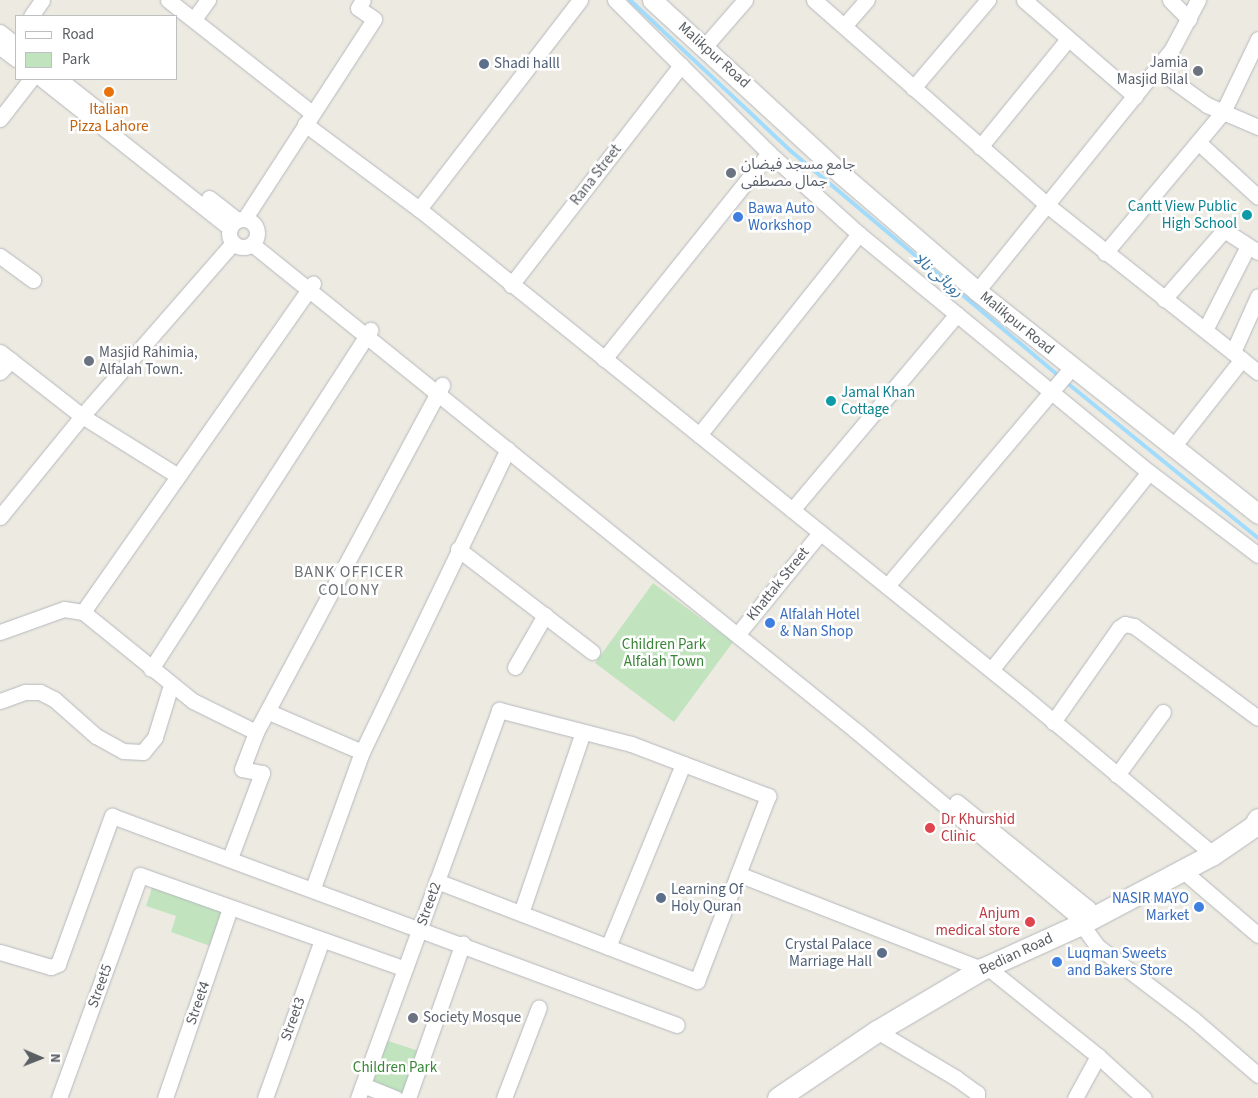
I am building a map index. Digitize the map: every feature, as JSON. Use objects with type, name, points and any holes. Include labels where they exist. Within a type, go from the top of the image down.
[{"type":"main road","name":"Bedian Road","points":[[778,1098],[878,1032],[984,968],[1087,921],[1213,854],[1254,826],[1258,819]]},
{"type":"street","points":[[32,15],[42,0]]},
{"type":"street","points":[[168,0],[194,19],[308,118],[511,285],[991,670],[1213,854]]},
{"type":"street","points":[[194,19],[208,0]]},
{"type":"street","points":[[0,517],[236,227],[374,19],[358,8],[363,0]]},
{"type":"street","points":[[419,209],[580,0]]},
{"type":"street","points":[[615,0],[769,153],[859,234],[957,314],[1061,378],[1149,472],[1258,555]]},
{"type":"street","name":"Malikpur Road","points":[[652,0],[705,46],[842,174],[977,291],[1061,378],[1172,448],[1258,514]]},
{"type":"street","points":[[705,46],[745,0]]},
{"type":"street","points":[[814,0],[1047,205],[1105,253],[1258,372]]},
{"type":"street","points":[[844,26],[867,0]]},
{"type":"street","points":[[913,88],[988,0]]},
{"type":"street","points":[[1024,0],[1135,96]]},
{"type":"street","points":[[1170,0],[1189,19]]},
{"type":"street","points":[[977,291],[1157,69],[1189,19],[1198,0]]},
{"type":"street","points":[[0,32],[12,43]]},
{"type":"street","points":[[980,147],[1068,39]]},
{"type":"street","points":[[1105,253],[1223,112],[1258,39]]},
{"type":"street","name":"Rana Street","points":[[511,285],[681,65]]},
{"type":"street","points":[[1157,69],[1207,105],[1258,126]]},
{"type":"street","points":[[0,119],[30,80]]},
{"type":"street","points":[[43,80],[236,227],[256,225],[254,240],[243,247],[236,227],[60,80]]},
{"type":"street","points":[[1198,142],[1258,197]]},
{"type":"street","points":[[604,359],[769,153]]},
{"type":"street","points":[[1164,299],[1224,230],[1253,249],[1205,330]]},
{"type":"street","points":[[699,435],[859,234]]},
{"type":"street","points":[[254,240],[1023,863],[1074,914],[1087,921],[1097,946],[1193,1019],[1258,1075]]},
{"type":"street","points":[[0,256],[33,280]]},
{"type":"street","points":[[83,612],[310,286]]},
{"type":"street","points":[[1172,448],[1237,355],[1258,296]]},
{"type":"street","points":[[792,510],[957,314]]},
{"type":"street","points":[[151,669],[368,333]]},
{"type":"street","points":[[0,372],[6,356],[82,416],[178,476]]},
{"type":"street","points":[[887,586],[1061,378]]},
{"type":"street","points":[[439,389],[508,449],[740,632]]},
{"type":"street","points":[[230,858],[262,773],[242,769],[256,732],[269,712],[439,389]]},
{"type":"street","points":[[313,888],[362,752],[458,548],[508,449]]},
{"type":"street","points":[[991,670],[1149,472]]},
{"type":"street","name":"Khattak Street","points":[[740,632],[820,533]]},
{"type":"street","points":[[458,548],[592,652]]},
{"type":"street","points":[[0,632],[64,609],[83,612],[151,669],[193,701],[256,732]]},
{"type":"street","points":[[515,667],[545,616]]},
{"type":"street","points":[[1053,722],[1119,628],[1126,624],[1134,626],[1258,718]]},
{"type":"street","points":[[0,701],[25,692],[40,692],[54,699],[96,736],[123,751],[143,752],[155,737],[171,685]]},
{"type":"street","name":"Street2","points":[[360,1091],[499,710],[583,732]]},
{"type":"street","points":[[269,712],[362,752]]},
{"type":"street","points":[[1118,775],[1163,712]]},
{"type":"street","points":[[437,881],[697,981],[768,796],[631,744],[583,732],[521,913]]},
{"type":"street","points":[[608,946],[682,764]]},
{"type":"street","points":[[0,952],[51,967],[58,964],[112,816],[420,927],[677,1025]]},
{"type":"street","points":[[1182,870],[1258,935]]},
{"type":"street","points":[[738,874],[984,968],[1098,1056],[1144,1098]]},
{"type":"street","name":"Street5","points":[[59,1098],[140,875],[230,908]]},
{"type":"street","points":[[230,908],[405,969]]},
{"type":"street","name":"Street4","points":[[165,1098],[230,908]]},
{"type":"street","name":"Street3","points":[[265,1098],[322,940]]},
{"type":"street","points":[[408,1098],[463,943]]},
{"type":"street","points":[[504,1098],[539,1007]]},
{"type":"street","points":[[878,1032],[956,1078],[977,1093],[977,1098]]},
{"type":"street","points":[[1075,1098],[1098,1056]]},
{"type":"street","points":[[360,1091],[396,1098]]},
{"type":"green space","name":"Children Park Alfalah Town","points":[[653,583],[733,642],[674,722],[595,663]]},
{"type":"green space","points":[[153,885],[226,910],[213,947],[171,932],[176,916],[146,906]]},
{"type":"green space","name":"Children Park","points":[[382,1039],[422,1052],[406,1095],[369,1080]]},
{"type":"waterway","name":"روہائی نالا","points":[[630,0],[792,152],[1060,377]]},
{"type":"waterway","name":"روہائی نالا","points":[[1066,382],[1258,538]]},
{"type":"place","name":"Shadi halll","points":[[484,64]]},
{"type":"place","name":"Jamia Masjid Bilal","points":[[1198,71]]},
{"type":"place","name":"Italian Pizza Lahore","points":[[109,92]]},
{"type":"place","name":"جامع مسجد فیضان جمال مصطفی","points":[[731,173]]},
{"type":"place","name":"Cantt View Public High School","points":[[1247,215]]},
{"type":"place","name":"Bawa Auto Workshop","points":[[738,217]]},
{"type":"place","name":"Masjid Rahimia, Alfalah Town.","points":[[89,361]]},
{"type":"place","name":"Jamal Khan Cottage","points":[[831,401]]},
{"type":"place","name":"Alfalah Hotel & Nan Shop","points":[[770,623]]},
{"type":"place","name":"Dr Khurshid Clinic","points":[[930,828]]},
{"type":"place","name":"Learning Of Holy Quran","points":[[661,898]]},
{"type":"place","name":"NASIR MAYO Market","points":[[1199,907]]},
{"type":"place","name":"Anjum medical store","points":[[1030,922]]},
{"type":"place","name":"Crystal Palace Marriage Hall","points":[[882,953]]},
{"type":"place","name":"Luqman Sweets and Bakers Store","points":[[1057,962]]},
{"type":"place","name":"Society Mosque","points":[[413,1018]]},
{"type":"district","name":"BANK OFFICER COLONY","points":[[349,581]]}]
